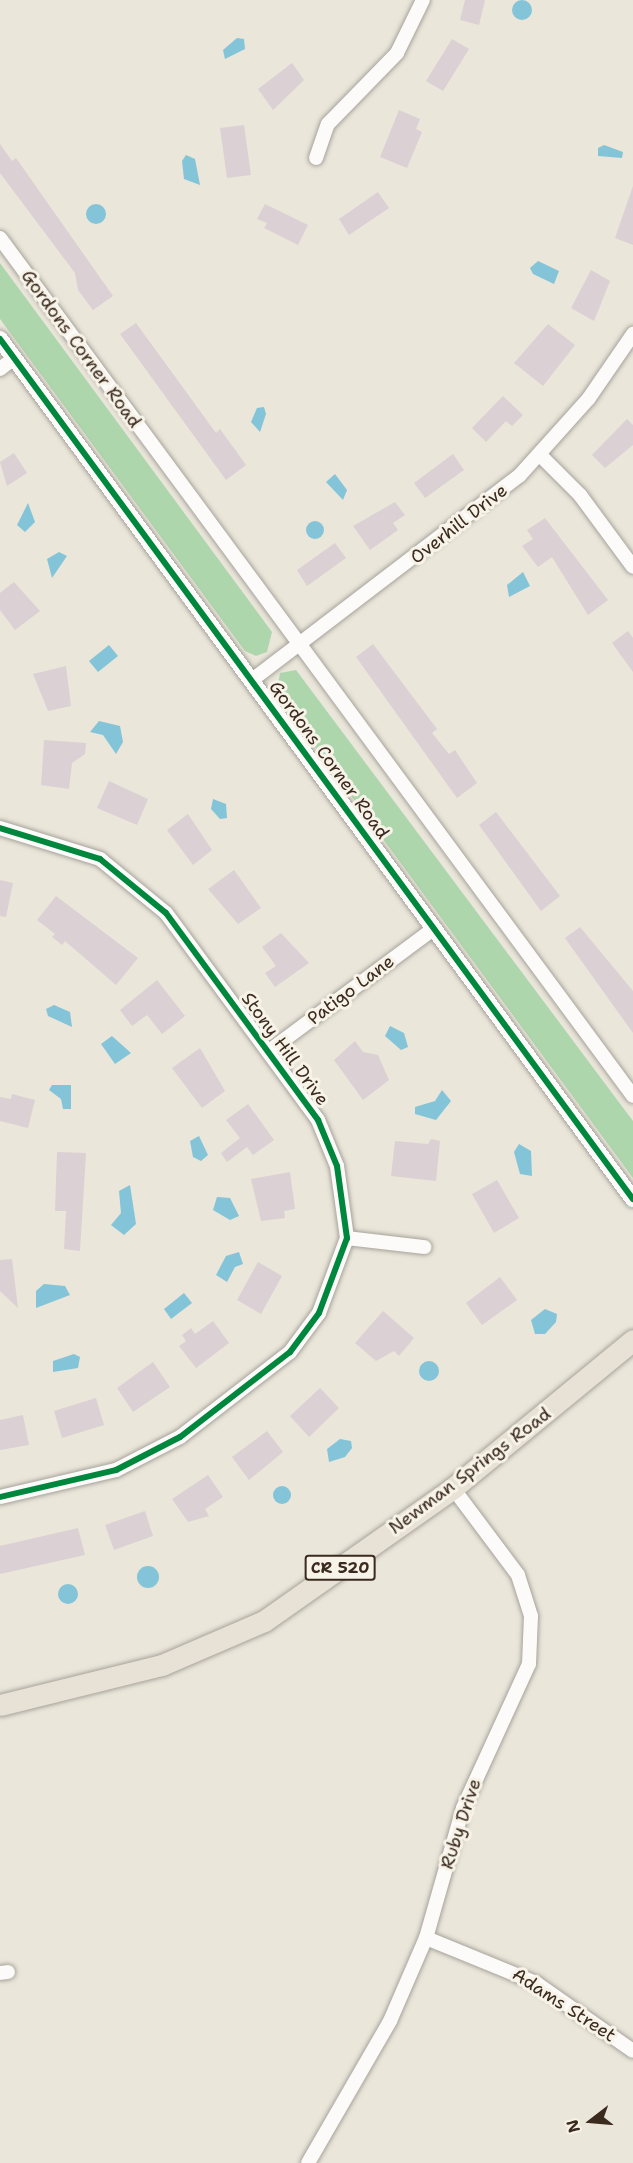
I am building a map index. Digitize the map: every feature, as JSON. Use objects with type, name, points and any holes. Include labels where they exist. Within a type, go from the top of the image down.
[{"type":"main road","name":"Newman Springs Road","points":[[0,1705],[162,1665],[228,1641],[290,1605],[453,1488],[633,1340]]},
{"type":"street","points":[[316,158],[328,124],[397,53],[423,0]]},
{"type":"street","name":"Gordons Corner Road","points":[[0,238],[633,1096]]},
{"type":"street","name":"Overhill Drive","points":[[252,680],[454,530],[540,455],[633,334]]},
{"type":"street","name":"Gordons Corner Road","points":[[0,339],[633,1199]]},
{"type":"street","points":[[0,369],[14,358]]},
{"type":"street","points":[[540,455],[580,495],[633,567]]},
{"type":"street","name":"Stony Hill Drive","points":[[0,828],[77,848],[124,874],[166,913],[318,1120],[333,1152],[347,1238],[319,1313],[290,1352],[180,1437],[116,1470],[0,1497]]},
{"type":"street","name":"Patigo Lane","points":[[269,1051],[433,929]]},
{"type":"street","points":[[347,1238],[424,1247]]},
{"type":"street","name":"Ruby Drive","points":[[308,2163],[360,2080],[426,1938],[463,1808],[523,1684],[533,1637],[518,1575],[453,1488]]},
{"type":"street","name":"Adams Street","points":[[426,1938],[536,1983],[633,2051]]},
{"type":"green space","points":[[0,263],[272,632],[267,652],[256,656],[245,651],[0,319]]},
{"type":"green space","points":[[296,670],[633,1121],[633,1178],[276,694],[280,673]]},
{"type":"water","points":[[522,0],[529,3],[532,10],[529,17],[522,20],[515,17],[512,10],[515,3]]},
{"type":"water","points":[[237,38],[244,39],[245,49],[225,59],[223,50]]},
{"type":"water","points":[[604,145],[623,152],[622,158],[598,156],[598,148]]},
{"type":"water","points":[[186,155],[195,159],[200,185],[184,179],[182,161]]},
{"type":"water","points":[[96,204],[103,207],[106,214],[103,221],[96,224],[89,221],[86,214],[89,207]]},
{"type":"water","points":[[538,261],[559,271],[554,284],[533,274],[530,268]]},
{"type":"water","points":[[264,407],[266,414],[260,432],[251,422],[257,408]]},
{"type":"water","points":[[335,474],[347,490],[343,500],[326,482]]},
{"type":"water","points":[[28,503],[35,522],[25,532],[17,525]]},
{"type":"water","points":[[315,521],[321,524],[324,530],[321,536],[315,539],[309,536],[306,530],[309,524]]},
{"type":"water","points":[[59,552],[67,556],[52,578],[47,559]]},
{"type":"water","points":[[523,572],[530,586],[509,597],[507,585]]},
{"type":"water","points":[[109,645],[118,656],[98,672],[89,661]]},
{"type":"water","points":[[99,721],[120,726],[123,742],[116,754],[103,735],[90,732]]},
{"type":"water","points":[[213,799],[226,804],[227,818],[220,819],[211,809]]},
{"type":"water","points":[[54,1005],[70,1012],[72,1027],[48,1016],[46,1009]]},
{"type":"water","points":[[390,1026],[404,1033],[408,1047],[401,1050],[385,1036]]},
{"type":"water","points":[[112,1036],[131,1053],[115,1064],[101,1044]]},
{"type":"water","points":[[52,1085],[71,1085],[71,1109],[63,1109],[61,1099],[49,1090]]},
{"type":"water","points":[[442,1090],[451,1101],[436,1120],[415,1114],[415,1107],[435,1101]]},
{"type":"water","points":[[199,1136],[208,1155],[201,1161],[193,1157],[190,1141]]},
{"type":"water","points":[[519,1144],[531,1151],[532,1176],[520,1174],[514,1152]]},
{"type":"water","points":[[130,1185],[136,1224],[124,1235],[111,1225],[121,1213],[119,1191]]},
{"type":"water","points":[[217,1197],[230,1198],[239,1216],[230,1220],[213,1210]]},
{"type":"water","points":[[239,1252],[243,1264],[235,1267],[227,1282],[216,1275],[226,1256]]},
{"type":"water","points":[[44,1284],[65,1286],[70,1295],[36,1308],[36,1291]]},
{"type":"water","points":[[184,1293],[192,1303],[171,1319],[164,1309]]},
{"type":"water","points":[[545,1309],[557,1314],[556,1322],[545,1334],[535,1334],[531,1320]]},
{"type":"water","points":[[74,1354],[80,1357],[78,1368],[53,1372],[53,1361]]},
{"type":"water","points":[[429,1361],[436,1364],[439,1371],[436,1378],[429,1381],[422,1378],[419,1371],[422,1364]]},
{"type":"water","points":[[340,1439],[351,1441],[352,1448],[345,1457],[329,1462],[327,1449]]},
{"type":"water","points":[[278,1486],[286,1486],[291,1491],[289,1502],[278,1504],[273,1499],[273,1491]]},
{"type":"water","points":[[148,1566],[156,1569],[159,1577],[156,1585],[148,1588],[140,1585],[137,1577],[140,1569]]},
{"type":"water","points":[[68,1584],[75,1587],[78,1594],[75,1601],[68,1604],[61,1601],[58,1594],[61,1587]]},
{"type":"building","points":[[465,0],[485,0],[479,25],[460,20]]},
{"type":"building","points":[[452,39],[469,49],[443,91],[426,81]]},
{"type":"building","points":[[292,63],[304,80],[273,110],[258,89]]},
{"type":"building","points":[[399,110],[420,119],[416,129],[422,132],[407,168],[380,157]]},
{"type":"building","points":[[244,125],[251,175],[227,178],[220,128]]},
{"type":"building","points":[[0,144],[12,161],[16,158],[113,296],[93,310],[78,290],[75,273],[0,173]]},
{"type":"building","points":[[633,186],[633,245],[615,238]]},
{"type":"building","points":[[378,192],[389,208],[349,235],[339,219]]},
{"type":"building","points":[[265,204],[308,225],[298,245],[264,228],[267,223],[257,219]]},
{"type":"building","points":[[591,270],[610,281],[594,321],[571,308]]},
{"type":"building","points":[[136,323],[216,433],[220,429],[246,465],[226,480],[120,334]]},
{"type":"building","points":[[548,324],[575,345],[543,386],[514,363]]},
{"type":"building","points":[[503,396],[523,415],[512,426],[506,421],[486,442],[472,428]]},
{"type":"building","points":[[627,419],[633,425],[633,445],[605,468],[592,455]]},
{"type":"building","points":[[14,453],[27,473],[7,486],[0,462]]},
{"type":"building","points":[[453,454],[464,470],[425,498],[414,483]]},
{"type":"building","points":[[395,502],[405,515],[393,523],[398,530],[370,550],[353,526]]},
{"type":"building","points":[[545,518],[608,600],[588,615],[552,557],[538,567],[522,546],[533,539],[527,530]]},
{"type":"building","points":[[335,543],[346,558],[307,586],[297,570]]},
{"type":"building","points":[[14,582],[40,611],[15,630],[0,610],[0,593]]},
{"type":"building","points":[[628,631],[633,638],[633,672],[612,643]]},
{"type":"building","points":[[373,644],[437,729],[432,733],[449,754],[455,750],[477,783],[457,798],[356,657]]},
{"type":"building","points":[[66,666],[71,706],[48,711],[33,674]]},
{"type":"building","points":[[44,740],[86,743],[85,754],[72,763],[69,789],[41,785]]},
{"type":"building","points":[[109,781],[148,799],[137,825],[97,808]]},
{"type":"building","points":[[496,812],[560,896],[541,911],[479,825]]},
{"type":"building","points":[[188,814],[212,850],[193,865],[167,830]]},
{"type":"building","points":[[234,870],[261,908],[238,924],[208,889]]},
{"type":"building","points":[[0,880],[13,883],[6,917],[0,916]]},
{"type":"building","points":[[56,896],[138,958],[116,985],[65,941],[62,945],[52,937],[55,934],[37,920]]},
{"type":"building","points":[[580,927],[633,991],[633,1033],[565,938]]},
{"type":"building","points":[[281,933],[309,963],[275,987],[265,973],[276,966],[262,947]]},
{"type":"building","points":[[157,980],[185,1016],[162,1034],[147,1015],[132,1026],[120,1010]]},
{"type":"building","points":[[355,1041],[363,1052],[378,1055],[389,1080],[363,1100],[334,1060]]},
{"type":"building","points":[[200,1048],[225,1091],[202,1108],[172,1068]]},
{"type":"building","points":[[12,1094],[35,1100],[28,1128],[0,1121],[0,1097],[11,1099]]},
{"type":"building","points":[[248,1104],[274,1140],[253,1155],[247,1147],[227,1162],[221,1153],[240,1138],[226,1120]]},
{"type":"building","points":[[431,1139],[440,1141],[436,1181],[391,1176],[395,1141],[428,1144]]},
{"type":"building","points":[[57,1152],[86,1153],[80,1251],[64,1249],[66,1211],[55,1211]]},
{"type":"building","points":[[290,1172],[295,1209],[284,1211],[285,1218],[261,1221],[251,1179]]},
{"type":"building","points":[[497,1180],[519,1218],[494,1233],[472,1194]]},
{"type":"building","points":[[12,1259],[18,1308],[0,1291],[0,1260]]},
{"type":"building","points":[[258,1262],[282,1276],[261,1314],[237,1300]]},
{"type":"building","points":[[500,1277],[517,1300],[482,1325],[466,1303]]},
{"type":"building","points":[[383,1311],[414,1338],[399,1356],[394,1351],[376,1361],[355,1343]]},
{"type":"building","points":[[213,1321],[229,1343],[196,1368],[179,1346],[186,1341],[182,1335],[191,1328],[195,1334]]},
{"type":"building","points":[[153,1362],[170,1387],[133,1412],[117,1388]]},
{"type":"building","points":[[320,1388],[339,1408],[309,1437],[290,1416]]},
{"type":"building","points":[[96,1398],[104,1425],[62,1438],[54,1411]]},
{"type":"building","points":[[23,1415],[29,1445],[0,1450],[0,1420]]},
{"type":"building","points":[[267,1431],[283,1452],[249,1480],[232,1457]]},
{"type":"building","points":[[208,1475],[223,1497],[205,1509],[209,1516],[188,1522],[172,1499]]},
{"type":"building","points":[[145,1511],[153,1536],[114,1550],[105,1525]]},
{"type":"building","points":[[78,1528],[85,1555],[0,1574],[0,1546]]},
{"type":"cycle path","points":[[0,339],[633,1199]]},
{"type":"cycle path","points":[[0,828],[100,859],[166,913],[318,1120],[337,1166],[347,1238],[319,1313],[290,1352],[180,1437],[116,1470],[0,1497]]}]
